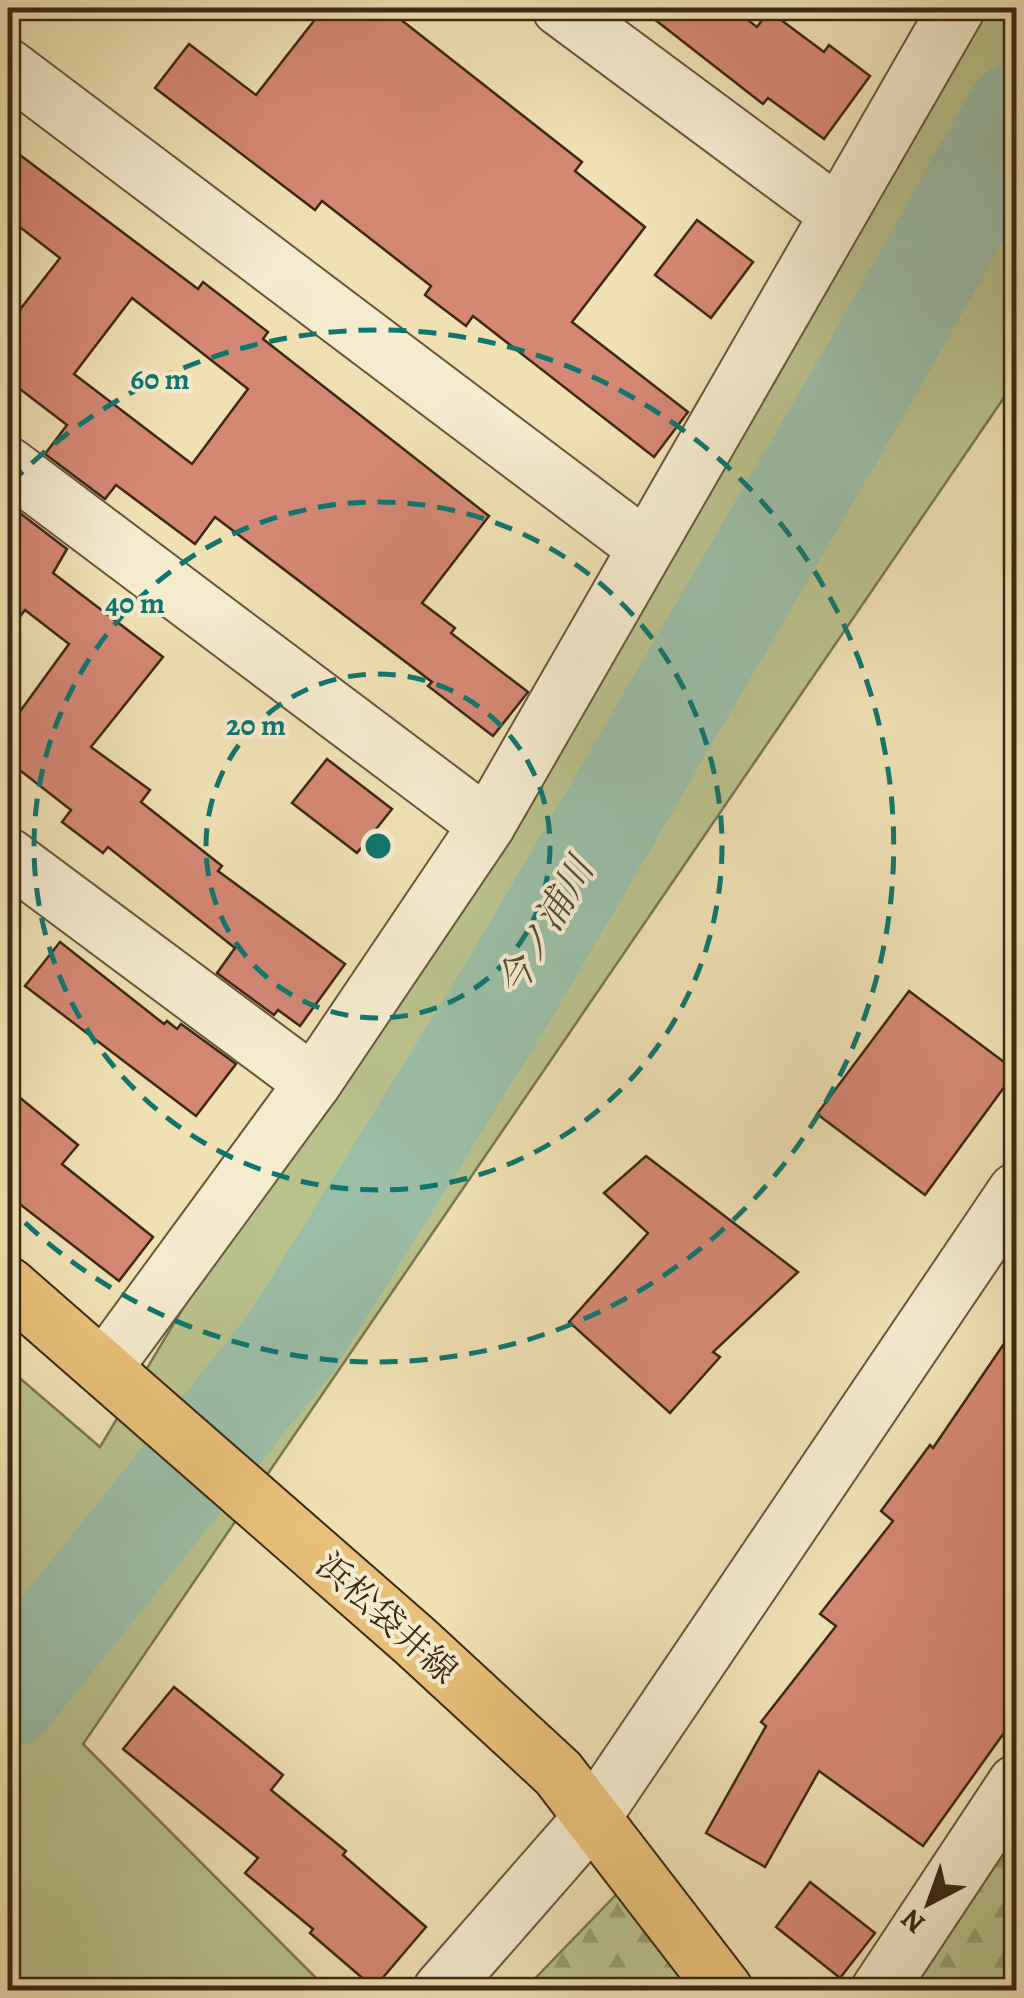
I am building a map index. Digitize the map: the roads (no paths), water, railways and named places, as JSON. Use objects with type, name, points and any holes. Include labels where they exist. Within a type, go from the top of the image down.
[{"type":"main road","name":"浜松袋井線","points":[[8,1285],[558,1773],[725,1990]]},
{"type":"street","points":[[560,8],[838,214]]},
{"type":"street","points":[[104,1368],[313,1082],[488,825],[838,214],[939,15]]},
{"type":"street","points":[[8,67],[646,548]]},
{"type":"street","points":[[8,465],[488,825]]},
{"type":"street","points":[[8,856],[313,1082]]},
{"type":"street","points":[[441,1990],[594,1815],[1016,1191]]},
{"type":"street","points":[[878,1990],[1016,1783]]},
{"type":"waterway","name":"今ノ浦川","points":[[8,1696],[291,1343],[507,994],[1016,114]]}]
